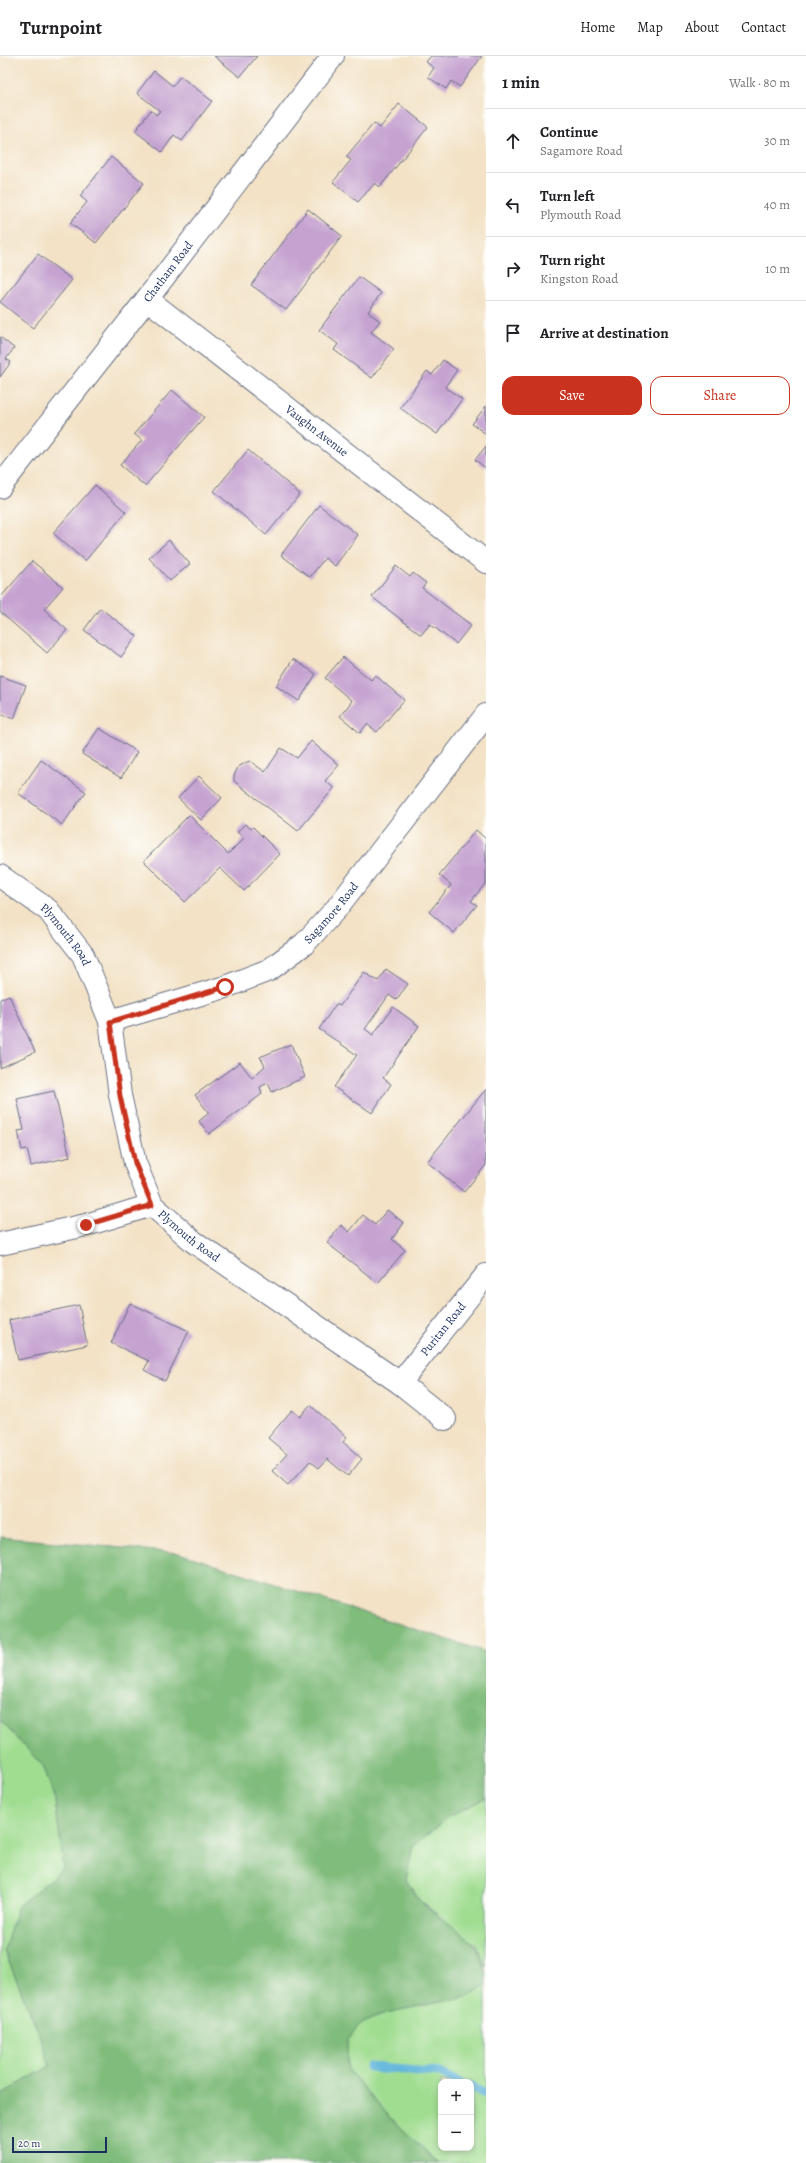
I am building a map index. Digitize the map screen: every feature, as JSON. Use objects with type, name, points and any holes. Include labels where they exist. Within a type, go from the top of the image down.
[{"type":"street","name":"Chatham Road","points":[[0,486],[147,299],[333,56]]},
{"type":"street","name":"Vaughn Avenue","points":[[147,299],[486,562]]},
{"type":"street","name":"Sagamore Road","points":[[110,1022],[225,987],[269,970],[304,944],[336,909],[486,715]]},
{"type":"street","name":"Plymouth Road","points":[[0,876],[48,910],[83,955],[110,1022],[120,1096],[135,1163],[152,1205],[194,1242],[400,1383],[445,1419]]},
{"type":"street","points":[[0,1244],[86,1225],[152,1205]]},
{"type":"street","name":"Puritan Road","points":[[400,1383],[486,1275]]},
{"type":"green space","points":[[0,1537],[179,1553],[486,1652],[486,1798],[449,1817],[413,1846],[406,1880],[420,1901],[473,1943],[480,1954],[484,1967],[486,1984],[470,1996],[385,2013],[363,2022],[347,2040],[348,2070],[385,2112],[438,2163],[0,2163],[0,2095],[50,2066],[38,2031],[4,1950],[18,1906],[64,1868],[55,1800],[44,1767],[0,1720]]},
{"type":"green space","points":[[0,1720],[44,1767],[55,1800],[64,1868],[18,1906],[4,1950],[38,2031],[50,2066],[0,2095]]},
{"type":"green space","points":[[486,1798],[486,1967],[476,1945],[420,1901],[406,1880],[413,1846],[449,1817]]},
{"type":"green space","points":[[486,1984],[486,2163],[438,2163],[385,2112],[347,2070],[347,2040],[363,2022],[385,2013],[470,1996]]},
{"type":"building","points":[[214,56],[257,56],[240,77]]},
{"type":"building","points":[[431,56],[482,56],[460,87],[451,81],[446,89],[428,77],[434,68],[426,62]]},
{"type":"building","points":[[154,71],[173,86],[180,76],[212,101],[182,141],[174,135],[162,152],[135,131],[151,110],[156,115],[160,111],[137,93]]},
{"type":"building","points":[[399,104],[428,127],[380,187],[375,183],[358,202],[333,182],[351,160],[346,157],[374,123],[380,128]]},
{"type":"building","points":[[111,157],[144,183],[96,243],[70,223],[87,202],[80,196]]},
{"type":"building","points":[[308,209],[342,236],[286,310],[251,285]]},
{"type":"building","points":[[38,254],[72,280],[33,328],[0,302]]},
{"type":"building","points":[[359,277],[381,293],[368,312],[380,321],[371,332],[394,349],[372,378],[334,350],[338,344],[319,330]]},
{"type":"building","points":[[0,337],[14,348],[6,359],[11,362],[0,377]]},
{"type":"building","points":[[443,360],[457,370],[445,387],[462,399],[437,434],[400,408],[427,371],[432,375]]},
{"type":"building","points":[[172,390],[204,417],[145,486],[120,465],[142,440],[134,434]]},
{"type":"building","points":[[486,406],[486,434],[472,424]]},
{"type":"building","points":[[486,446],[486,468],[475,460]]},
{"type":"building","points":[[248,450],[300,494],[266,535],[214,491]]},
{"type":"building","points":[[95,485],[126,512],[85,561],[53,533]]},
{"type":"building","points":[[319,505],[358,535],[335,566],[325,558],[310,577],[281,555]]},
{"type":"building","points":[[169,540],[190,564],[170,581],[149,558]]},
{"type":"building","points":[[32,561],[63,587],[44,609],[67,630],[47,653],[0,612],[0,598]]},
{"type":"building","points":[[396,566],[410,577],[413,573],[426,583],[422,588],[471,625],[456,644],[430,624],[421,635],[372,597]]},
{"type":"building","points":[[100,608],[137,636],[121,657],[84,630]]},
{"type":"building","points":[[343,657],[371,680],[375,675],[404,700],[377,732],[367,724],[360,733],[340,716],[352,701],[325,678]]},
{"type":"building","points":[[293,659],[316,674],[299,701],[276,686]]},
{"type":"building","points":[[0,676],[26,685],[14,719],[0,714]]},
{"type":"building","points":[[99,728],[137,752],[121,778],[82,754]]},
{"type":"building","points":[[311,741],[339,765],[325,781],[334,788],[298,831],[234,781],[234,776],[238,767],[250,761],[265,772],[281,748],[297,758]]},
{"type":"building","points":[[41,760],[86,792],[62,825],[18,793]]},
{"type":"building","points":[[199,776],[222,798],[201,820],[178,798]]},
{"type":"building","points":[[189,815],[228,854],[244,838],[237,832],[245,824],[251,829],[253,827],[280,854],[244,891],[220,868],[185,902],[144,861]]},
{"type":"building","points":[[476,830],[486,839],[486,883],[471,901],[477,905],[454,933],[429,912],[451,885],[439,875]]},
{"type":"building","points":[[386,969],[408,984],[396,1000],[389,995],[365,1029],[373,1035],[393,1007],[419,1026],[383,1078],[391,1084],[372,1113],[334,1087],[357,1055],[319,1029],[336,1004],[340,1006],[364,972],[378,981]]},
{"type":"building","points":[[9,995],[35,1052],[0,1068],[0,999]]},
{"type":"building","points":[[291,1044],[305,1077],[272,1092],[268,1083],[260,1087],[262,1094],[209,1134],[199,1121],[209,1113],[195,1095],[240,1062],[252,1078],[265,1066],[260,1057]]},
{"type":"building","points":[[486,1089],[486,1165],[464,1192],[427,1162]]},
{"type":"building","points":[[54,1091],[70,1157],[31,1166],[27,1149],[22,1150],[18,1131],[24,1130],[17,1099]]},
{"type":"building","points":[[387,1210],[404,1223],[392,1239],[405,1250],[378,1283],[327,1243],[341,1225],[349,1232],[363,1215],[375,1225]]},
{"type":"building","points":[[130,1303],[189,1331],[165,1381],[144,1370],[149,1361],[111,1343]]},
{"type":"building","points":[[79,1305],[87,1345],[18,1360],[9,1320]]},
{"type":"building","points":[[310,1405],[347,1437],[343,1442],[362,1459],[348,1476],[327,1459],[319,1468],[310,1461],[288,1485],[272,1471],[287,1454],[268,1438],[292,1410],[300,1417]]},
{"type":"waterway","points":[[369,2067],[440,2073],[453,2079]]},
{"type":"waterway","points":[[474,2088],[486,2094]]},
{"type":"route","points":[[86,1225],[152,1205],[135,1163],[120,1096],[110,1022],[225,987]]}]
